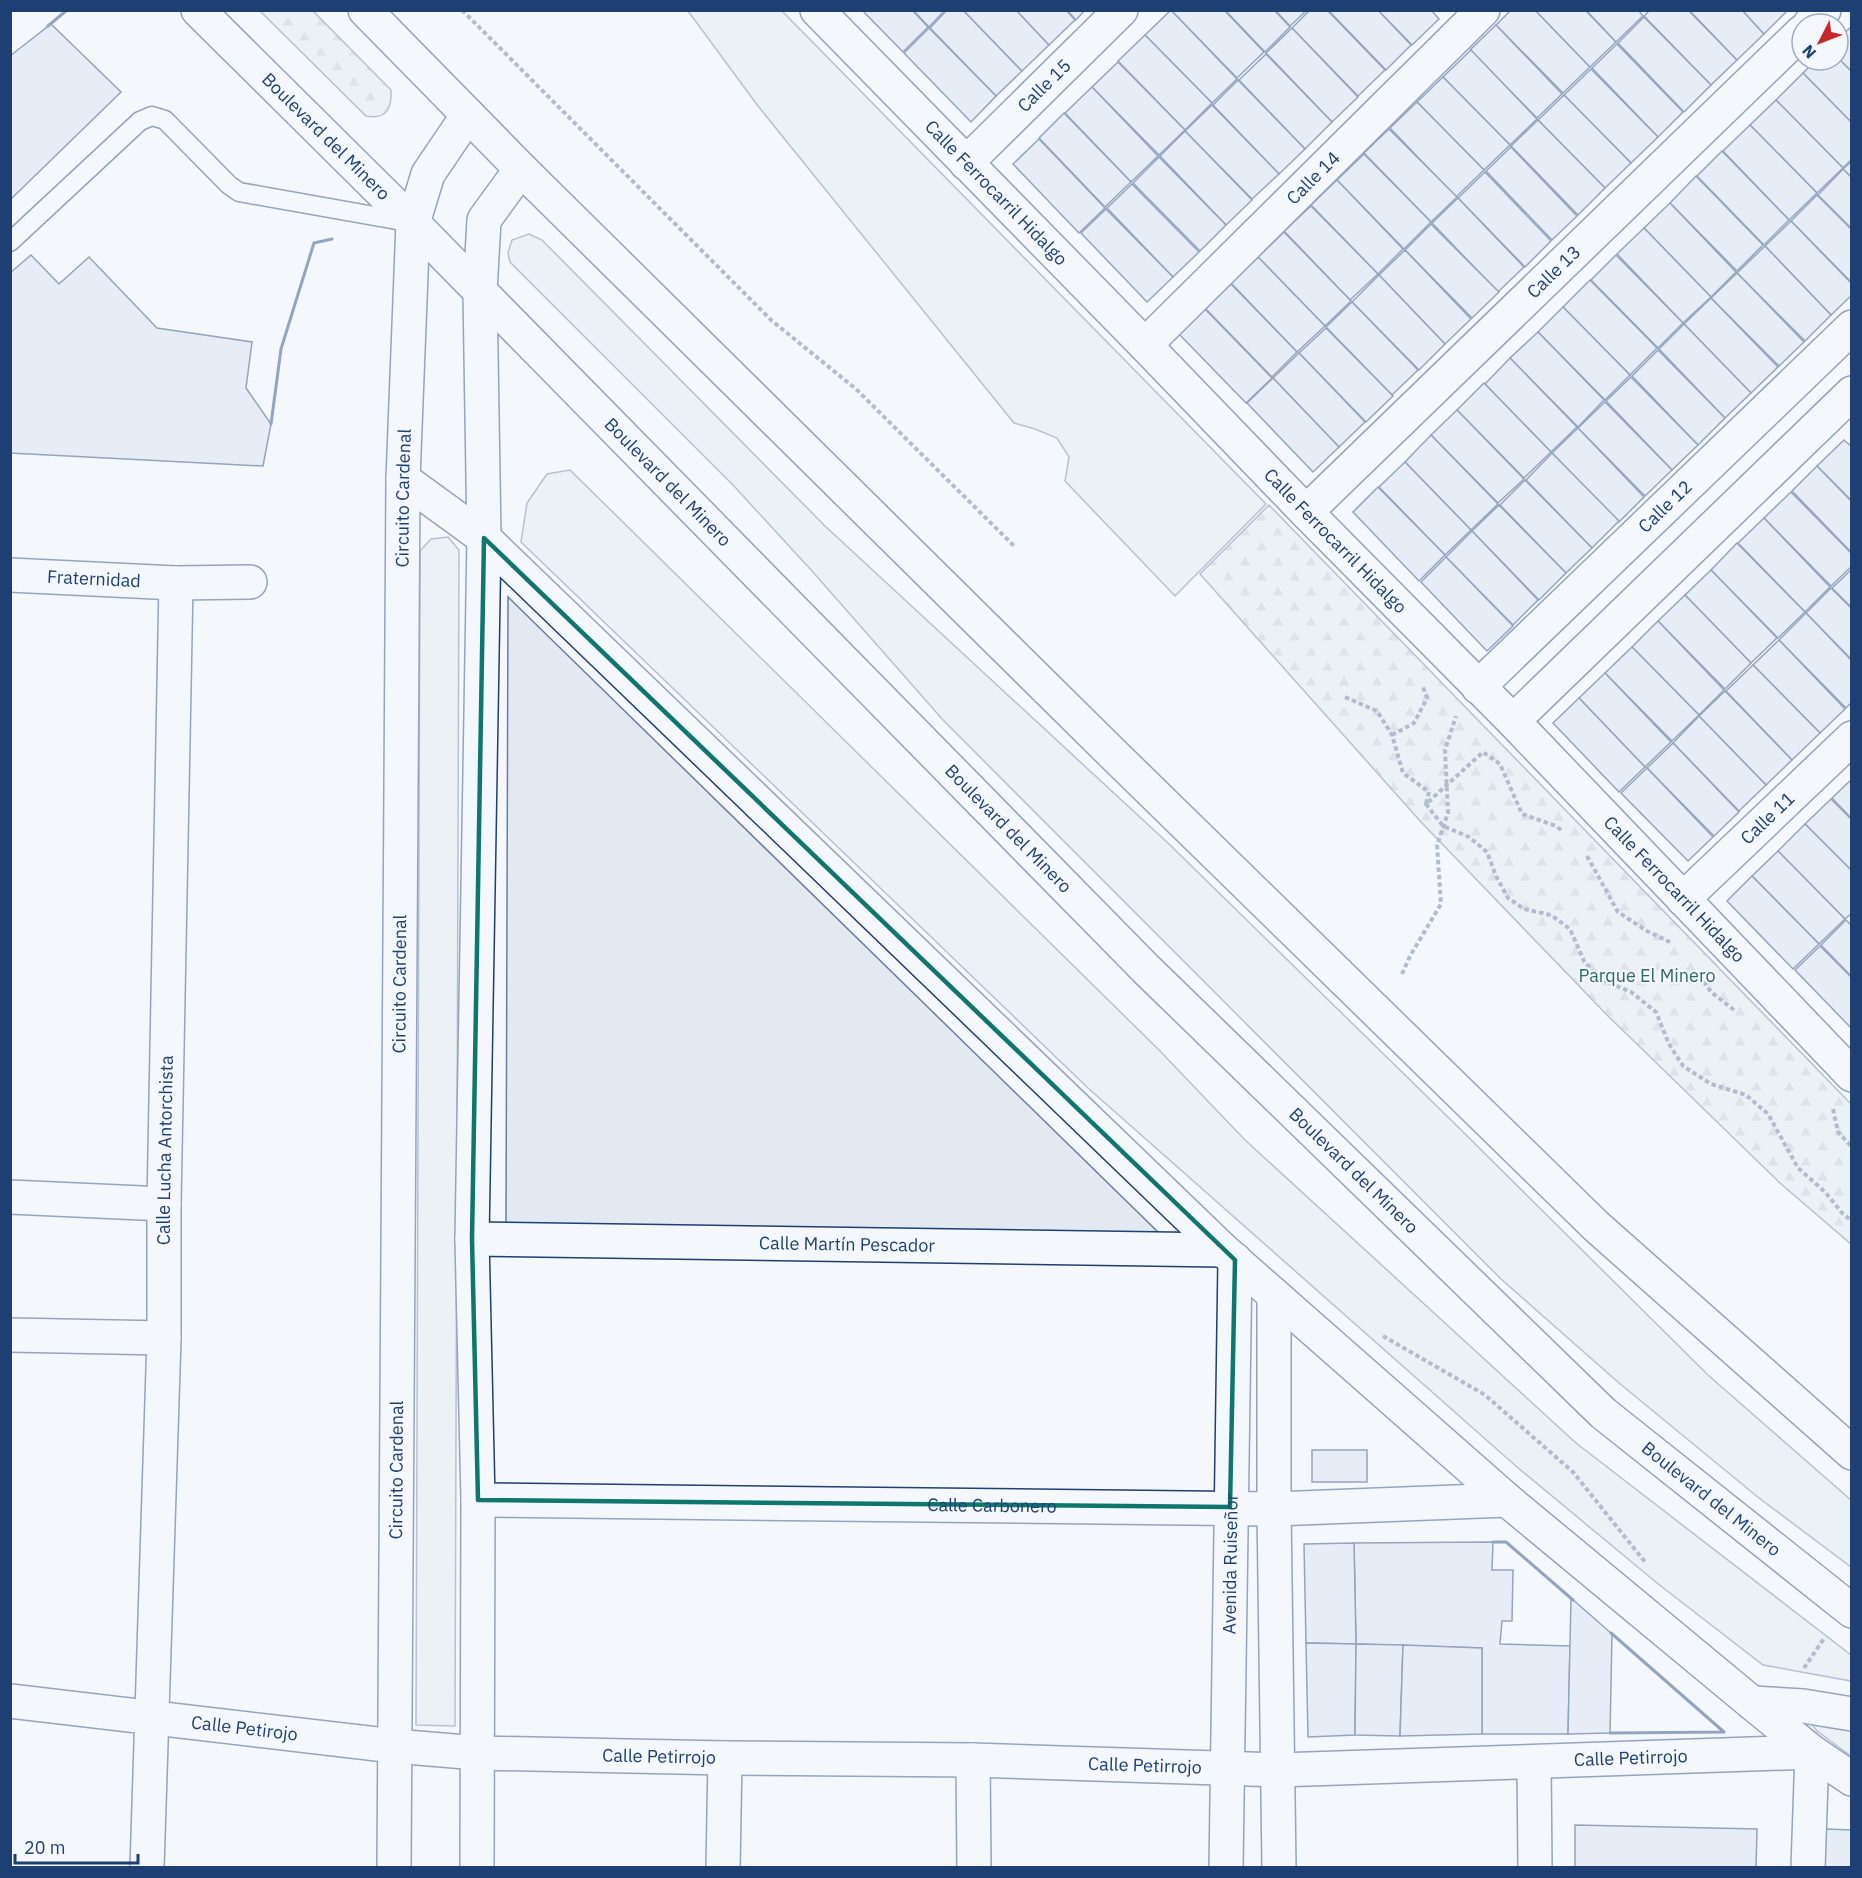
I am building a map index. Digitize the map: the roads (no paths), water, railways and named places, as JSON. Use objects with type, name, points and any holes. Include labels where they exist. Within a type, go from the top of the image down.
[{"type":"street","name":"Boulevard del Minero","points":[[198,10],[413,223],[1146,969],[1603,1413],[1850,1610]]},
{"type":"street","points":[[365,10],[468,116],[1101,743],[1596,1226],[1851,1453]]},
{"type":"street","name":"Calle Ferrocarril Hidalgo","points":[[817,10],[1513,721],[1851,1075]]},
{"type":"street","name":"Calle 15","points":[[966,163],[1121,10]]},
{"type":"street","name":"Calle 14","points":[[1145,345],[1483,10]]},
{"type":"street","name":"Calle 13","points":[[1306,512],[1790,44]]},
{"type":"street","name":"Circuito Cardenal","points":[[394,1868],[403,479],[413,223],[428,174],[468,116]]},
{"type":"street","points":[[477,1868],[478,1500],[472,1239],[484,538],[480,292],[484,220],[521,168]]},
{"type":"street","name":"Calle 12","points":[[1478,687],[1851,327]]},
{"type":"street","points":[[1513,721],[1851,393]]},
{"type":"street","points":[[403,479],[484,538],[1229,1255],[1507,1500],[1812,1752],[1851,1779]]},
{"type":"street","name":"Fraternidad","points":[[10,575],[176,583],[250,582]]},
{"type":"street","name":"Calle Lucha Antorchista","points":[[147,1868],[164,1338],[164,1204],[176,583]]},
{"type":"street","name":"Calle 11","points":[[1683,899],[1851,738]]},
{"type":"street","points":[[10,1197],[164,1204]]},
{"type":"street","name":"Calle Martín Pescador","points":[[472,1239],[1229,1255]]},
{"type":"street","name":"Avenida Ruiseñor","points":[[1227,1868],[1230,1507],[1229,1255]]},
{"type":"street","points":[[1274,1295],[1274,1509],[1279,1868]]},
{"type":"street","points":[[10,1335],[164,1338]]},
{"type":"street","name":"Calle Carbonero","points":[[478,1500],[1274,1509],[1507,1500]]},
{"type":"street","name":"Calle Petirojo","points":[[10,1701],[394,1746],[478,1753]]},
{"type":"street","points":[[1752,1703],[1851,1714]]},
{"type":"street","points":[[1808,1868],[1812,1752]]},
{"type":"street","name":"Calle Petirrojo","points":[[478,1753],[974,1760],[1278,1770],[1812,1752]]},
{"type":"street","points":[[723,1868],[725,1758]]},
{"type":"street","points":[[974,1760],[974,1868]]},
{"type":"street","points":[[1534,1762],[1535,1868]]},
{"type":"lane","points":[[10,242],[140,121],[152,116],[165,120],[229,185],[239,192],[413,223]]},
{"type":"park label","name":"Parque El Minero","points":[[1647,976]]}]
